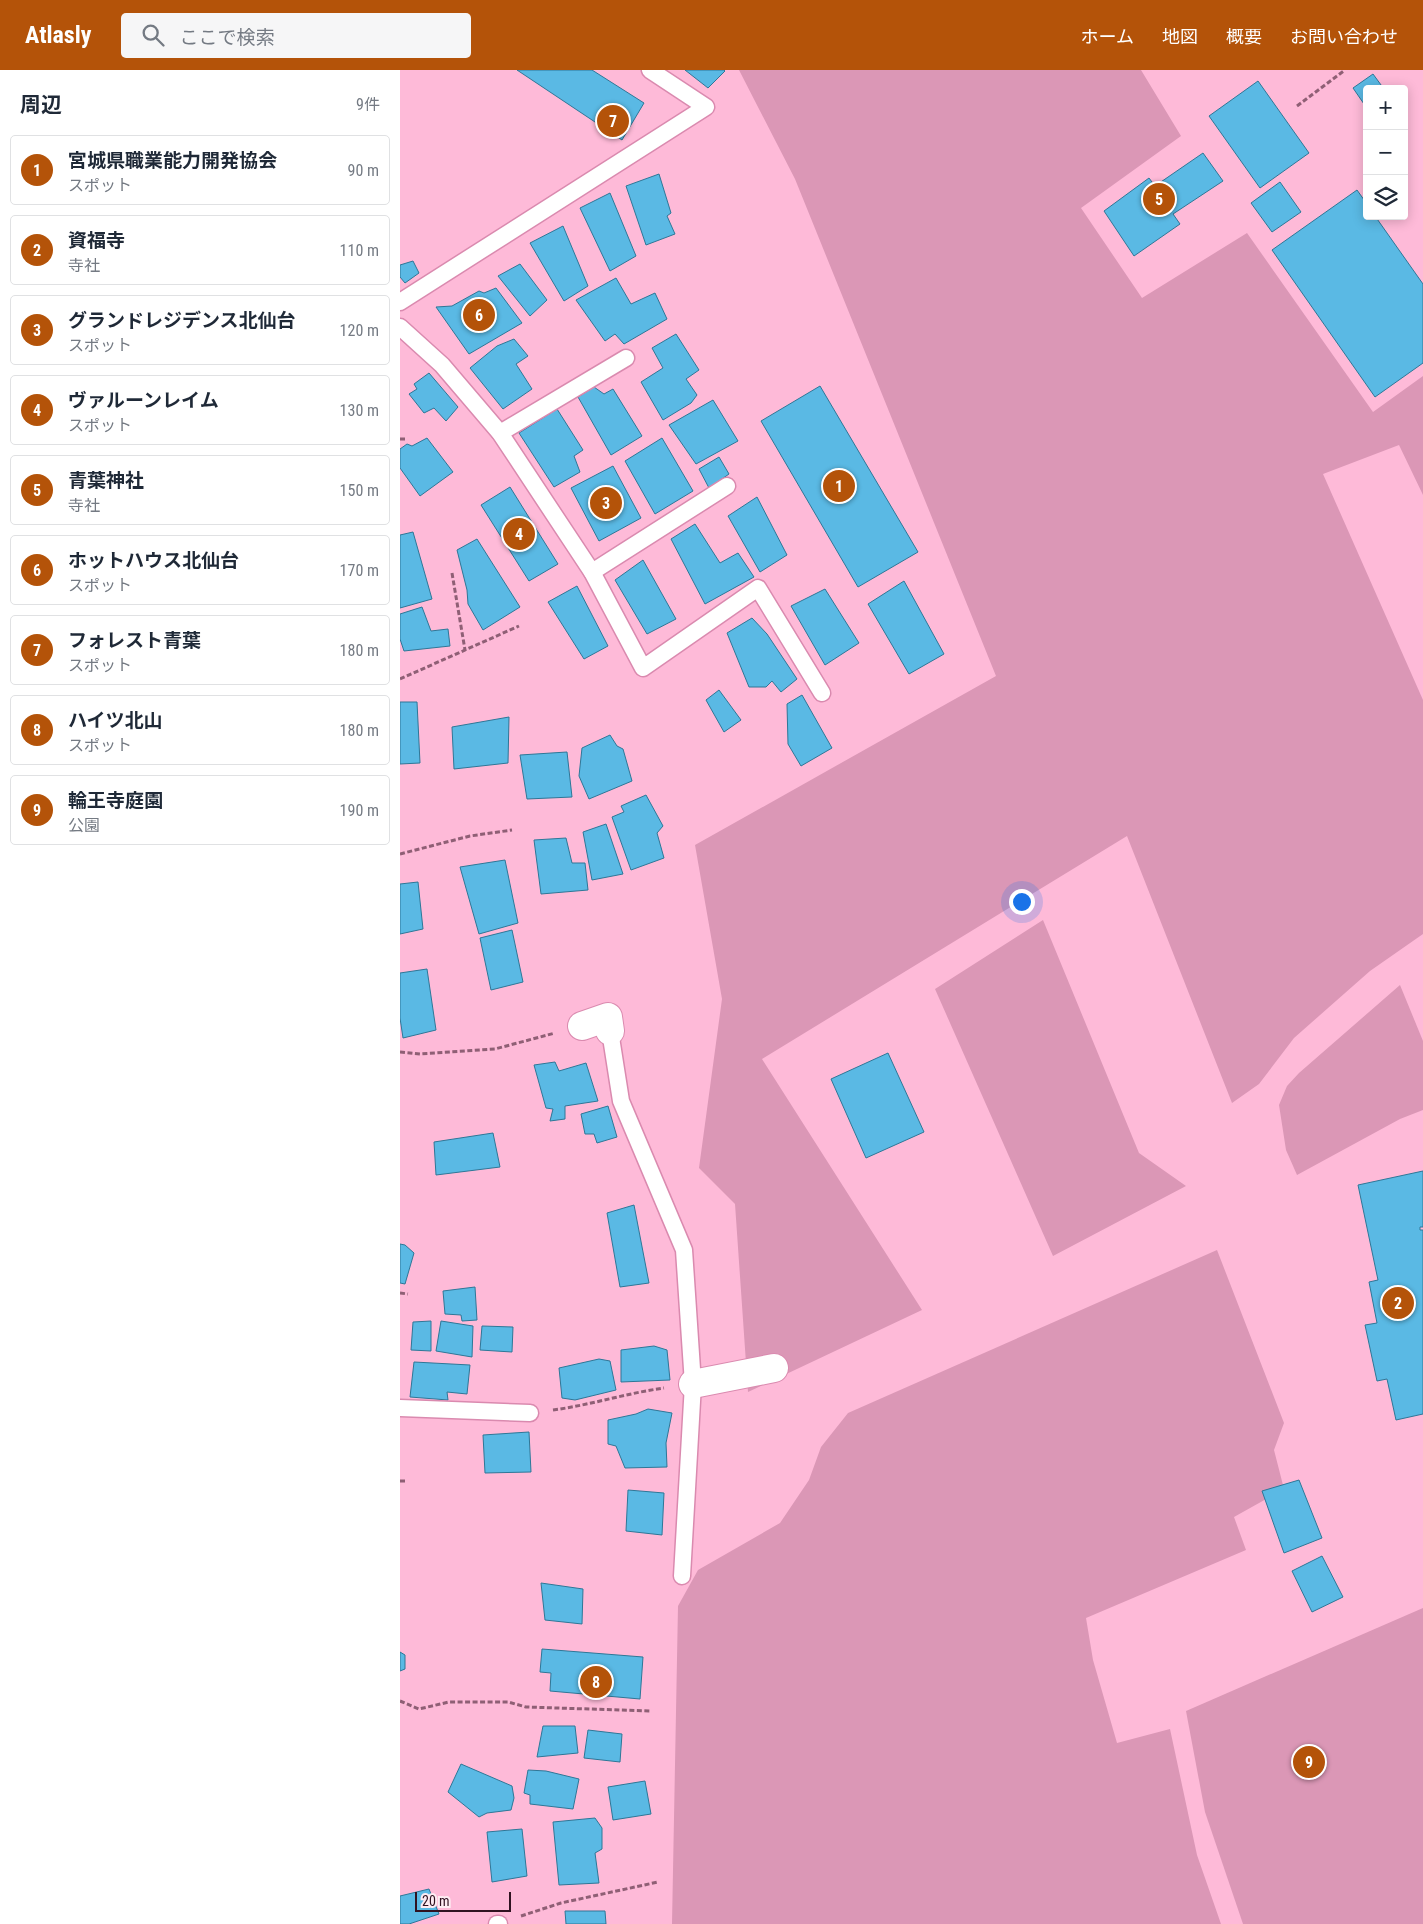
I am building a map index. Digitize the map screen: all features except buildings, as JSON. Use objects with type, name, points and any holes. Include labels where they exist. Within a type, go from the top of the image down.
[{"type":"street","points":[[582,1026],[608,1018],[610,1031]]},
{"type":"street","points":[[693,1384],[774,1368]]},
{"type":"lane","points":[[400,302],[706,107],[650,70]]},
{"type":"lane","points":[[400,327],[442,365],[500,433],[592,572],[643,668],[758,588],[822,694]]},
{"type":"lane","points":[[500,433],[626,358]]},
{"type":"lane","points":[[592,572],[727,486]]},
{"type":"lane","points":[[610,1031],[621,1101],[684,1250],[693,1384],[682,1576]]},
{"type":"lane","points":[[400,1408],[530,1413]]},
{"type":"path","points":[[1297,106],[1345,70]]},
{"type":"path","points":[[400,439],[405,439]]},
{"type":"path","points":[[452,573],[465,650]]},
{"type":"path","points":[[400,679],[519,626]]},
{"type":"path","points":[[400,854],[470,836],[512,830]]},
{"type":"path","points":[[400,1052],[420,1054],[495,1049],[582,1026]]},
{"type":"path","points":[[400,1293],[408,1294]]},
{"type":"path","points":[[530,1413],[581,1406],[640,1392],[693,1384]]},
{"type":"path","points":[[400,1481],[405,1481]]},
{"type":"path","points":[[400,1700],[419,1709],[449,1702],[508,1702],[526,1707],[651,1711]]},
{"type":"path","points":[[498,1924],[561,1903],[658,1882]]},
{"type":"shaded area","points":[[739,70],[1141,70],[1181,136],[1081,208],[1142,298],[1247,233],[1373,412],[1423,376],[1423,495],[1399,445],[1323,474],[1423,700],[1423,934],[1370,971],[1294,1038],[1259,1084],[1232,1103],[1127,836],[762,1059],[922,1310],[748,1392],[735,1204],[699,1168],[722,999],[695,845],[996,676],[795,179]]},
{"type":"shaded area","points":[[1043,920],[1139,1153],[1186,1186],[1053,1256],[935,989]]},
{"type":"shaded area","points":[[1400,985],[1423,1041],[1423,1110],[1400,1119],[1297,1175],[1286,1150],[1279,1105],[1287,1086],[1299,1073]]},
{"type":"shaded area","points":[[1217,1250],[1284,1423],[1274,1450],[1284,1489],[1234,1517],[1246,1550],[1086,1618],[1093,1660],[1117,1743],[1170,1729],[1197,1855],[1221,1924],[672,1924],[678,1606],[698,1570],[780,1523],[809,1480],[821,1447],[848,1413]]},
{"type":"shaded area","points":[[1423,1608],[1423,1924],[1243,1924],[1205,1812],[1186,1711]]},
{"type":"place","name":"フォレスト青葉","points":[[613,121]]},
{"type":"place","name":"青葉神社","points":[[1159,199]]},
{"type":"place","name":"ホットハウス北仙台","points":[[479,315]]},
{"type":"place","name":"宮城県職業能力開発協会","points":[[839,486]]},
{"type":"place","name":"グランドレジデンス北仙台","points":[[606,503]]},
{"type":"place","name":"ヴァルーンレイム","points":[[519,534]]},
{"type":"place","name":"資福寺","points":[[1398,1303]]},
{"type":"place","name":"ハイツ北山","points":[[596,1682]]},
{"type":"place","name":"輪王寺庭園","points":[[1309,1762]]}]
